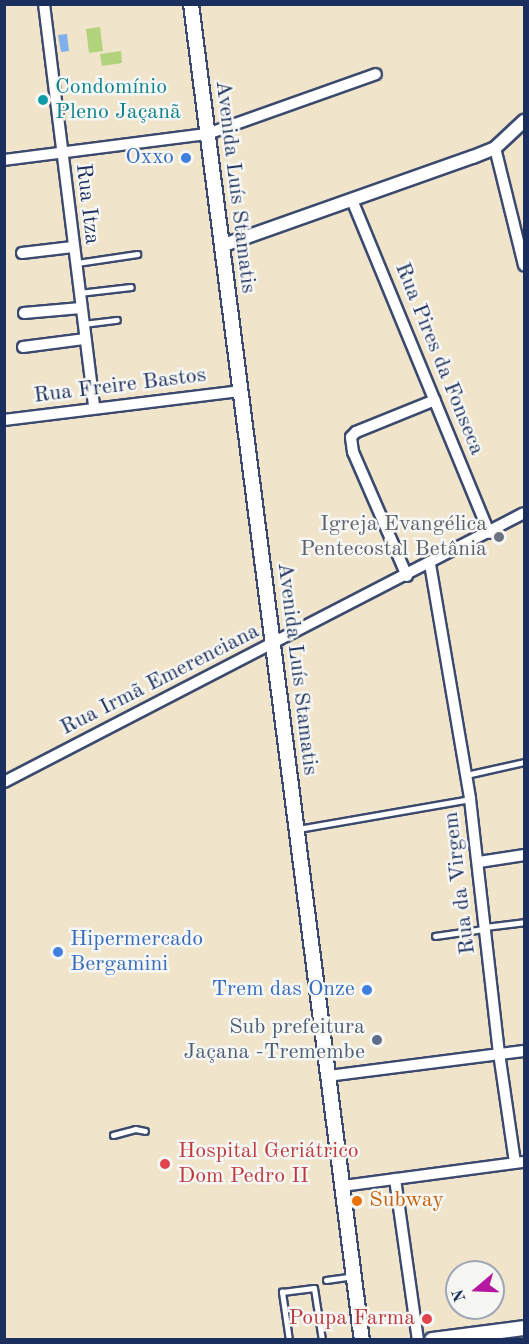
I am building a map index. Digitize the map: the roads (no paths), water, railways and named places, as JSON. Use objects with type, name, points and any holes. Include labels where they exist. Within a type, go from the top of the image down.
[{"type":"main road","name":"Avenida Luís Stamatis","points":[[191,4],[362,1340]]},
{"type":"main road","points":[[432,1340],[524,1328]]},
{"type":"street","name":"Rua Itza","points":[[45,4],[61,152],[94,408]]},
{"type":"street","points":[[4,160],[207,134],[376,74]]},
{"type":"street","points":[[221,246],[495,148],[525,121]]},
{"type":"street","points":[[495,148],[525,265]]},
{"type":"street","name":"Rua Pires da Fonseca","points":[[352,200],[489,533]]},
{"type":"street","points":[[22,253],[73,247]]},
{"type":"street","points":[[24,314],[81,308]]},
{"type":"street","points":[[23,347],[85,339]]},
{"type":"street","name":"Rua Freire Bastos","points":[[4,420],[239,391]]},
{"type":"street","points":[[407,576],[353,452],[351,438],[356,432],[435,400]]},
{"type":"street","name":"Rua Irmã Emerenciana","points":[[4,782],[407,576],[525,513]]},
{"type":"street","name":"Rua da Virgem","points":[[430,564],[470,799],[499,1053],[520,1162]]},
{"type":"street","points":[[478,862],[525,855]]},
{"type":"street","points":[[328,1076],[525,1051]]},
{"type":"street","points":[[343,1186],[520,1162]]},
{"type":"street","points":[[396,1179],[418,1340]]},
{"type":"lane","points":[[75,263],[137,254]]},
{"type":"lane","points":[[79,293],[131,286]]},
{"type":"lane","points":[[83,324],[117,320]]},
{"type":"lane","points":[[466,775],[525,762]]},
{"type":"lane","points":[[296,830],[470,799]]},
{"type":"lane","points":[[435,936],[525,922]]},
{"type":"lane","points":[[113,1135],[135,1129],[145,1131]]},
{"type":"lane","points":[[326,1280],[354,1276]]},
{"type":"lane","points":[[289,1340],[282,1292],[314,1288],[322,1340]]},
{"type":"water","points":[[67,34],[69,51],[61,52],[58,35]]},
{"type":"place","name":"Condomínio Pleno Jaçanã","points":[[43,100]]},
{"type":"place","name":"Oxxo","points":[[186,158]]},
{"type":"place","name":"Igreja Evangélica Pentecostal Betânia","points":[[499,537]]},
{"type":"place","name":"Hipermercado Bergamini","points":[[58,952]]},
{"type":"place","name":"Trem das Onze","points":[[367,990]]},
{"type":"place","name":"Sub prefeitura Jaçana -Tremembe","points":[[377,1040]]},
{"type":"place","name":"Hospital Geriátrico Dom Pedro II","points":[[165,1164]]},
{"type":"place","name":"Subway","points":[[357,1201]]},
{"type":"place","name":"Poupa Farma","points":[[427,1319]]}]
